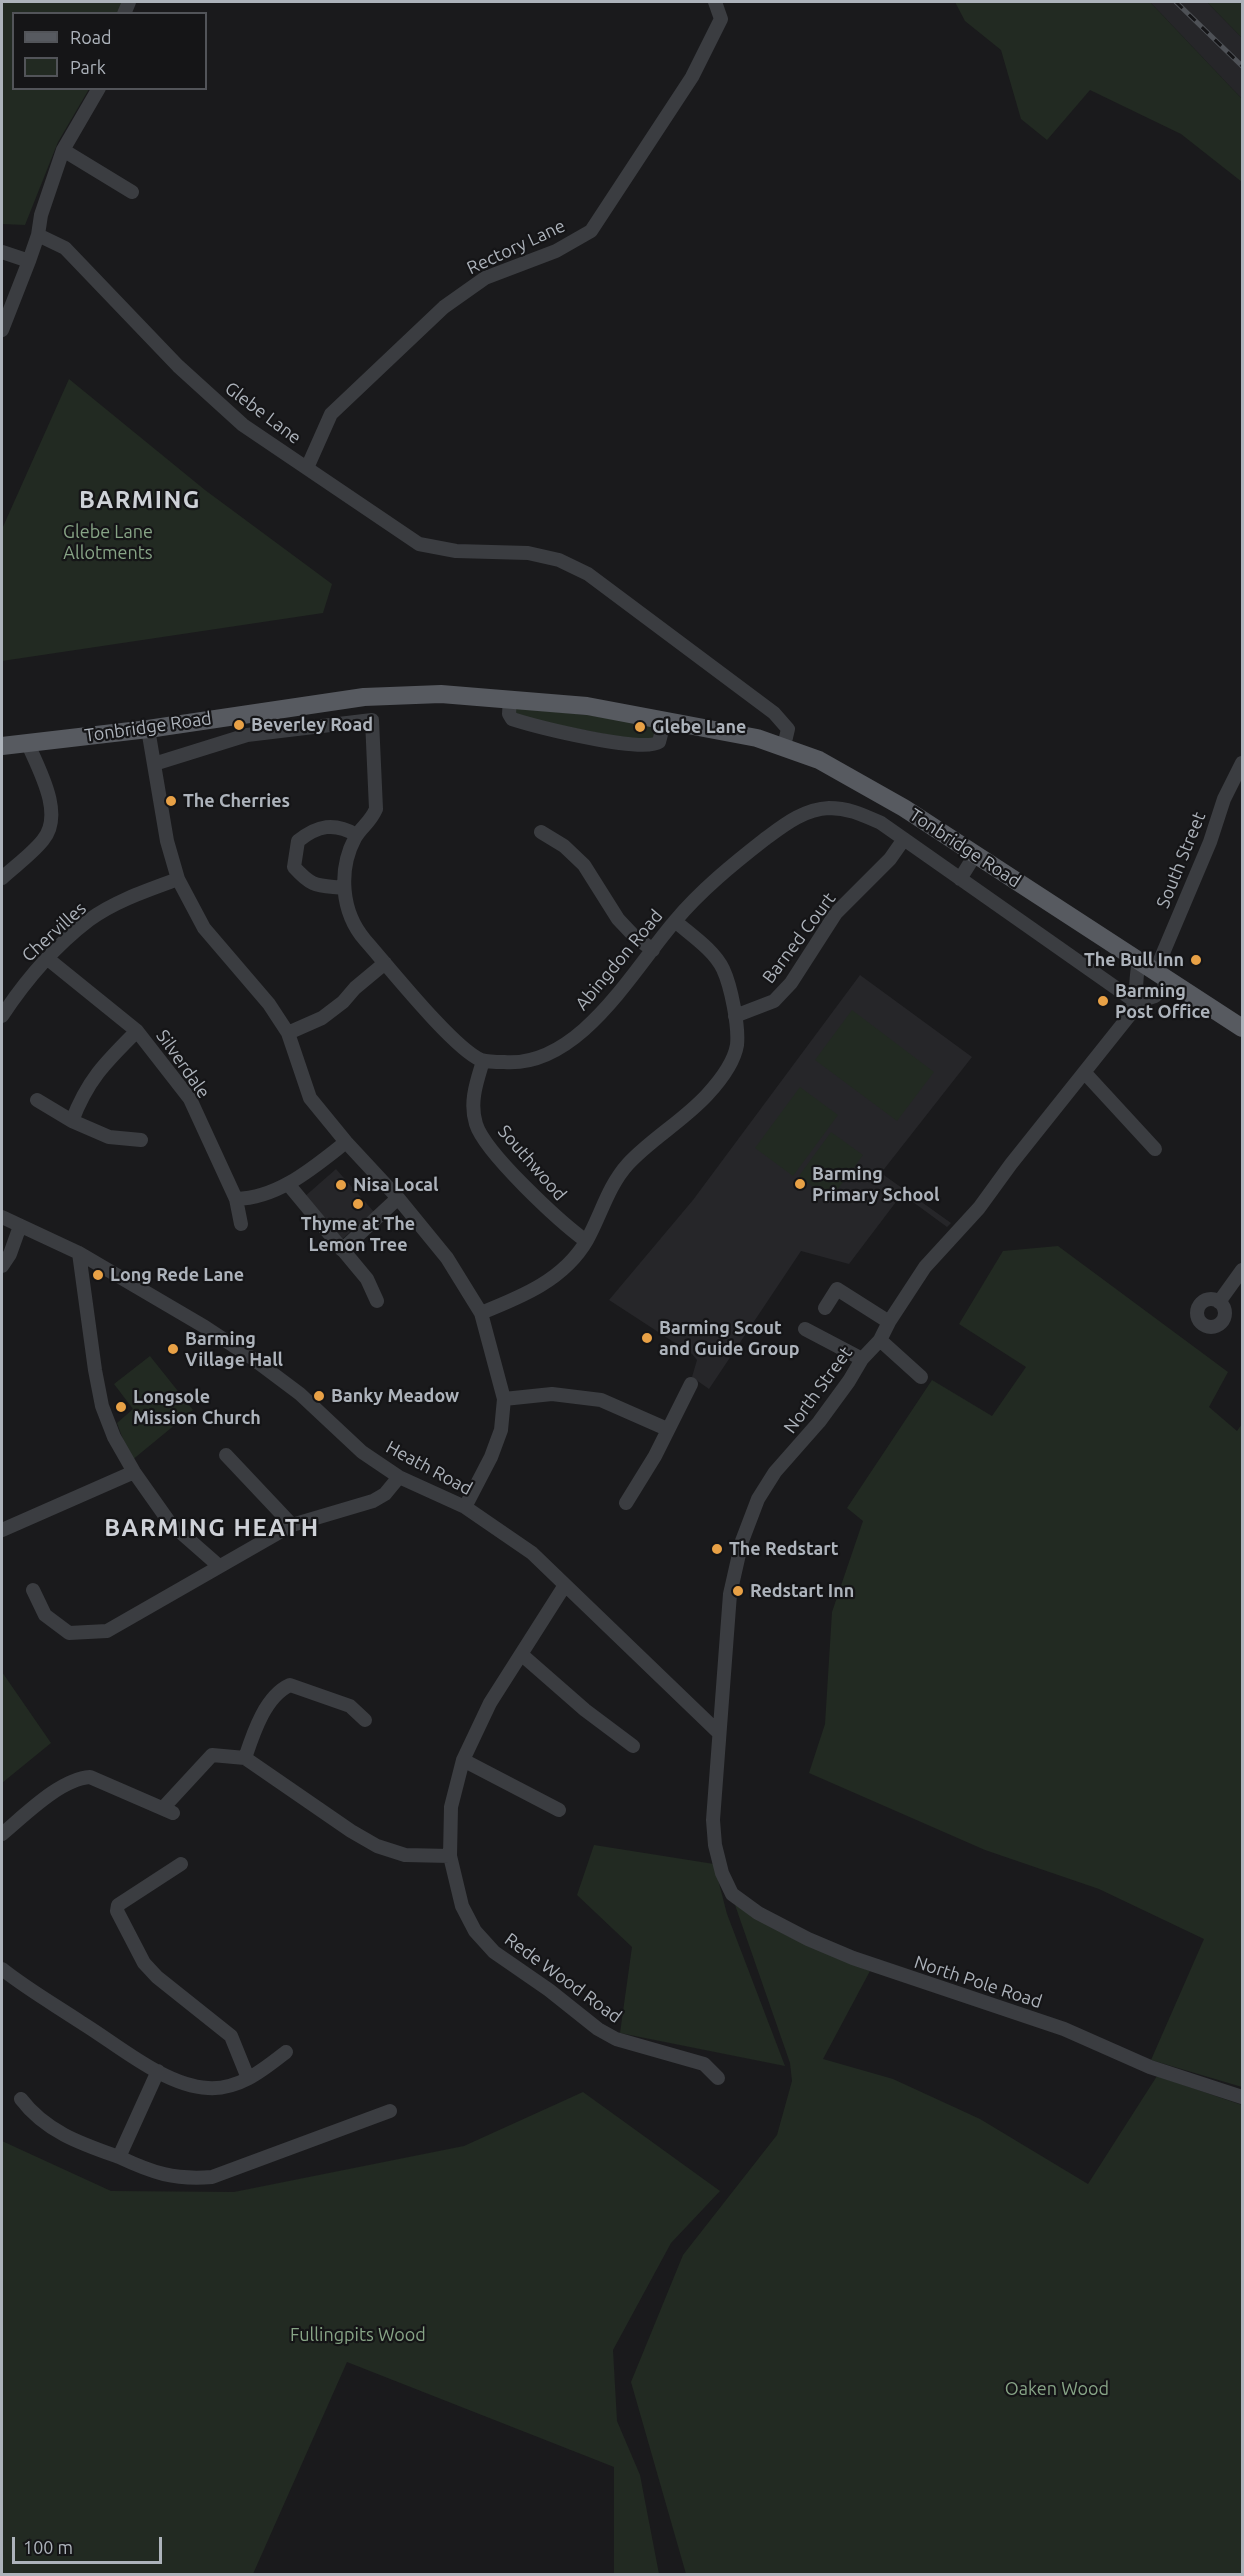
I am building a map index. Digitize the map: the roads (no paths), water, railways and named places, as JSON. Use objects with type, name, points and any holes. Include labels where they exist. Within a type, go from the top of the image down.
[{"type":"main road","name":"Tonbridge Road","points":[[2,746],[148,729],[364,697],[441,694],[586,705],[757,738],[819,760],[904,808],[1242,1028]]},
{"type":"street","name":"Rectory Lane","points":[[307,468],[332,414],[444,307],[486,278],[556,251],[591,231],[692,77],[721,19],[715,2]]},
{"type":"street","points":[[2,330],[38,235],[41,215],[63,150],[98,90]]},
{"type":"street","points":[[63,150],[132,192]]},
{"type":"street","name":"Glebe Lane","points":[[38,235],[65,248],[177,366],[243,425],[419,544],[456,551],[528,553],[559,560],[588,574],[774,713],[788,729],[784,746]]},
{"type":"street","points":[[2,252],[29,261]]},
{"type":"street","points":[[510,698],[509,714],[512,719],[588,737],[647,746],[659,742],[665,719]]},
{"type":"street","points":[[154,764],[248,735],[372,720],[376,809],[370,821],[357,835],[348,853],[344,871],[344,888],[349,911],[360,933],[385,963],[451,1035],[483,1061]]},
{"type":"street","points":[[148,729],[167,841],[178,879],[204,928],[269,1004],[288,1033],[310,1098],[346,1142],[398,1198],[447,1258],[481,1313],[504,1399],[501,1430],[491,1457],[465,1507]]},
{"type":"street","points":[[2,878],[45,839],[51,816],[48,789],[27,742]]},
{"type":"street","name":"South Street","points":[[1147,967],[1210,842],[1224,799],[1242,763]]},
{"type":"street","name":"Abingdon Road","points":[[483,1061],[519,1063],[545,1056],[565,1045],[593,1021],[675,921],[736,861],[803,813],[828,808],[852,810],[880,823],[1136,1002]]},
{"type":"street","points":[[344,888],[313,885],[294,867],[296,847],[303,836],[322,827],[343,828],[357,835]]},
{"type":"street","points":[[541,832],[564,846],[584,865],[618,919],[634,937],[653,950]]},
{"type":"street","name":"Barned Court","points":[[735,1016],[774,1001],[791,983],[836,914],[890,859],[904,839]]},
{"type":"street","points":[[960,879],[975,855]]},
{"type":"street","name":"Chervilles","points":[[2,1016],[19,989],[90,920],[134,896],[178,879]]},
{"type":"street","points":[[481,1313],[528,1294],[564,1269],[586,1241],[603,1202],[627,1165],[706,1096],[728,1068],[736,1045],[735,1016],[723,968],[702,944],[675,921]]},
{"type":"street","name":"Silverdale","points":[[48,959],[137,1030],[190,1099],[237,1200],[242,1224]]},
{"type":"street","points":[[288,1033],[322,1018],[385,963]]},
{"type":"street","name":"North Street","points":[[722,1873],[712,1821],[730,1594],[736,1563],[751,1516],[766,1485],[835,1401],[862,1359],[880,1340],[925,1267],[979,1208],[1011,1164],[1129,1016],[1136,1002],[1136,981],[1147,967]]},
{"type":"street","points":[[1136,1002],[1155,996],[1171,982]]},
{"type":"street","points":[[72,1121],[82,1095],[97,1071],[137,1030]]},
{"type":"street","name":"Southwood","points":[[483,1061],[473,1102],[476,1125],[490,1147],[537,1199],[562,1224],[586,1241]]},
{"type":"street","points":[[1085,1072],[1155,1149]]},
{"type":"street","points":[[37,1100],[72,1121],[108,1137],[141,1140]]},
{"type":"street","points":[[237,1200],[248,1199],[288,1184],[314,1168],[346,1142]]},
{"type":"street","points":[[288,1184],[367,1279],[377,1301]]},
{"type":"street","points":[[342,1250],[398,1198]]},
{"type":"street","name":"Heath Road","points":[[2,1217],[79,1253],[206,1327],[300,1394],[362,1452],[399,1477],[465,1507],[532,1553],[719,1733]]},
{"type":"street","points":[[2,1266],[10,1254],[20,1226]]},
{"type":"street","points":[[79,1253],[102,1406],[114,1437],[134,1472],[170,1522],[219,1566]]},
{"type":"street","points":[[1219,1302],[1242,1270]]},
{"type":"street","points":[[825,1308],[837,1289],[889,1322]]},
{"type":"street","points":[[805,1329],[862,1359]]},
{"type":"street","points":[[880,1340],[921,1377]]},
{"type":"street","points":[[626,1503],[655,1456],[692,1380]]},
{"type":"street","points":[[504,1399],[552,1394],[601,1400],[667,1429]]},
{"type":"street","points":[[226,1455],[292,1525]]},
{"type":"street","points":[[2,1530],[134,1472]]},
{"type":"street","points":[[33,1590],[45,1615],[69,1633],[107,1631],[292,1525],[373,1501],[385,1494],[399,1477]]},
{"type":"street","name":"Rede Wood Road","points":[[565,1585],[490,1702],[463,1760],[451,1807],[450,1856],[462,1906],[475,1931],[494,1952],[549,1990],[598,2030],[616,2039],[704,2064],[718,2078]]},
{"type":"street","points":[[521,1654],[585,1710],[633,1746]]},
{"type":"street","points":[[245,1758],[258,1725],[275,1696],[290,1684],[350,1706],[365,1720]]},
{"type":"street","points":[[2,1834],[58,1789],[78,1778],[90,1777],[168,1811],[195,1772],[212,1755],[245,1758],[351,1832],[377,1846],[405,1855],[450,1856]]},
{"type":"street","points":[[463,1760],[559,1810]]},
{"type":"street","points":[[181,1864],[118,1905],[117,1911],[144,1963],[175,1992],[231,2036],[248,2078]]},
{"type":"street","name":"North Pole Road","points":[[722,1873],[732,1894],[758,1913],[808,1939],[892,1973],[1064,2029],[1150,2067],[1242,2097]]},
{"type":"street","points":[[2,1969],[158,2071],[192,2086],[209,2088],[229,2086],[259,2074],[286,2052]]},
{"type":"street","points":[[119,2157],[158,2071]]},
{"type":"street","points":[[21,2099],[34,2115],[55,2131],[160,2175],[189,2179],[212,2177],[390,2111]]},
{"type":"railway","points":[[1176,2],[1242,66]]},
{"type":"place","name":"Beverley Road","points":[[239,725]]},
{"type":"place","name":"Glebe Lane","points":[[640,727]]},
{"type":"place","name":"The Cherries","points":[[171,801]]},
{"type":"place","name":"The Bull Inn","points":[[1196,960]]},
{"type":"place","name":"Barming Post Office","points":[[1103,1001]]},
{"type":"place","name":"Barming Primary School","points":[[800,1184]]},
{"type":"place","name":"Nisa Local","points":[[341,1185]]},
{"type":"place","name":"Thyme at The Lemon Tree","points":[[358,1204]]},
{"type":"place","name":"Long Rede Lane","points":[[98,1275]]},
{"type":"place","name":"Barming Scout and Guide Group","points":[[647,1338]]},
{"type":"place","name":"Barming Village Hall","points":[[173,1349]]},
{"type":"place","name":"Banky Meadow","points":[[319,1396]]},
{"type":"place","name":"Longsole Mission Church","points":[[121,1407]]},
{"type":"place","name":"The Redstart","points":[[717,1549]]},
{"type":"place","name":"Redstart Inn","points":[[738,1591]]},
{"type":"district","name":"BARMING","points":[[140,500]]},
{"type":"district","name":"BARMING HEATH","points":[[212,1528]]},
{"type":"park label","name":"Glebe Lane Allotments","points":[[108,542]]},
{"type":"park label","name":"Fullingpits Wood","points":[[358,2335]]},
{"type":"park label","name":"Oaken Wood","points":[[1057,2389]]}]
